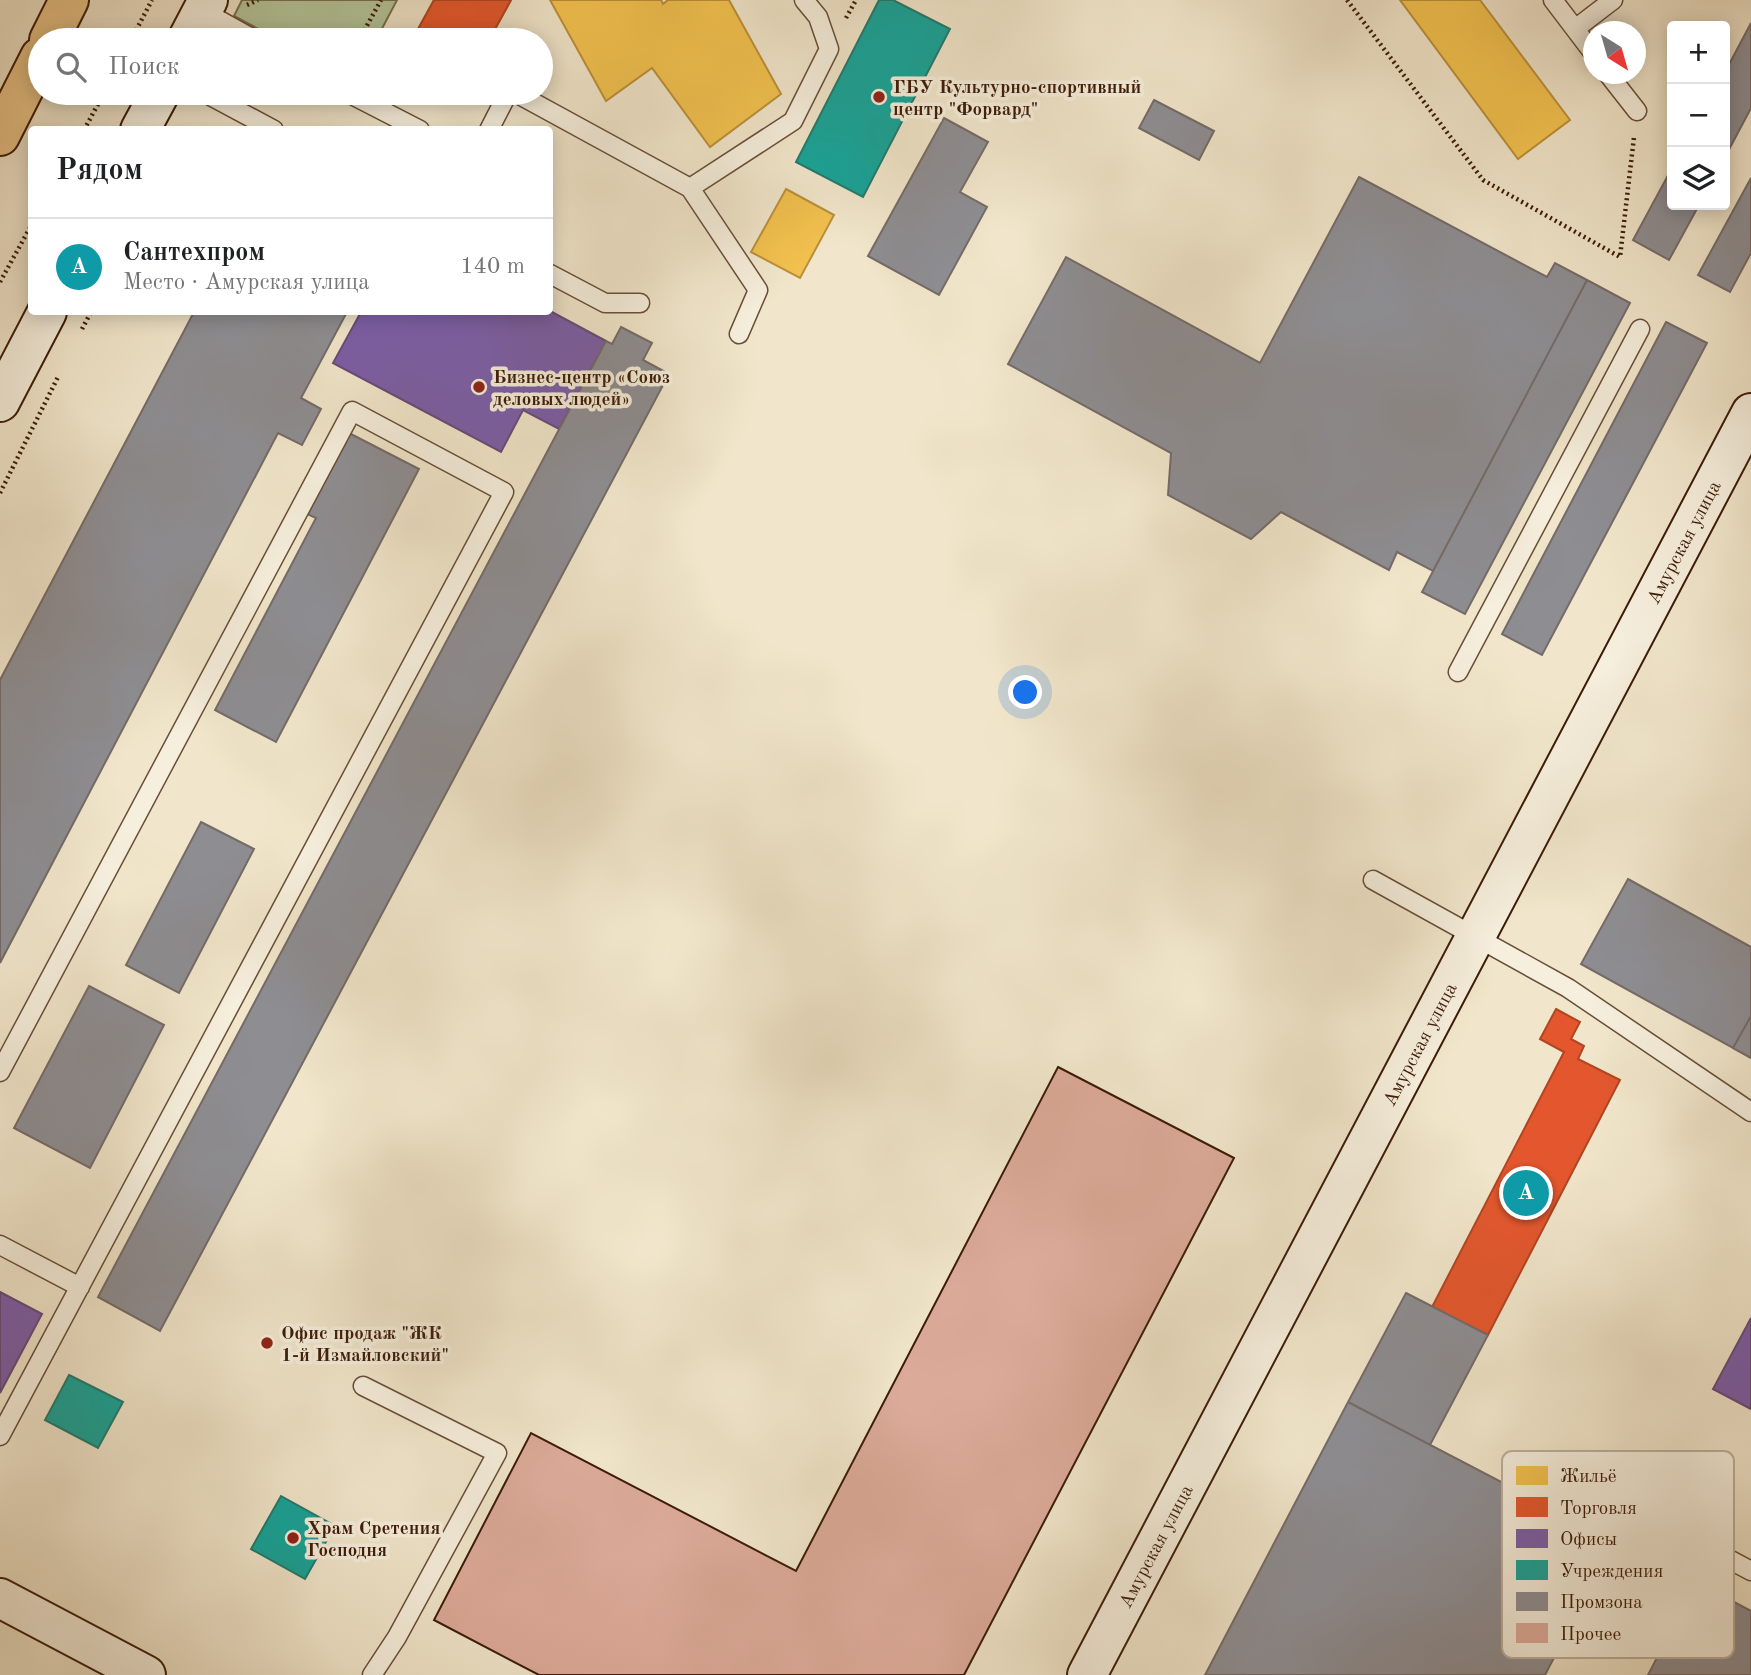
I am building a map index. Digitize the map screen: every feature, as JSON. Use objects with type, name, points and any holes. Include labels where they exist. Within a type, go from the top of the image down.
[{"type":"main road","points":[[55,28],[69,0]]},
{"type":"main road","points":[[0,136],[28,81]]},
{"type":"street","points":[[142,126],[154,105]]},
{"type":"street","points":[[0,402],[45,315]]},
{"type":"street","name":"Амурская улица","points":[[1087,1675],[1751,413]]},
{"type":"street","points":[[3,1605],[146,1675]]},
{"type":"lane","points":[[690,188],[793,121],[829,49],[818,17],[804,0]]},
{"type":"lane","points":[[1553,0],[1583,40]]},
{"type":"lane","points":[[1575,29],[1613,0]]},
{"type":"lane","points":[[199,17],[225,28]]},
{"type":"lane","points":[[1616,84],[1637,111]]},
{"type":"lane","points":[[227,105],[267,126]]},
{"type":"lane","points":[[371,105],[412,126]]},
{"type":"lane","points":[[491,126],[502,105]]},
{"type":"lane","points":[[538,105],[690,188],[758,290],[739,334]]},
{"type":"lane","points":[[553,276],[605,303],[640,303]]},
{"type":"lane","points":[[1458,672],[1640,329]]},
{"type":"lane","points":[[0,1072],[352,411],[504,492],[0,1436]]},
{"type":"lane","points":[[1373,880],[1568,988],[1751,1112]]},
{"type":"lane","points":[[0,1244],[80,1287]]},
{"type":"lane","points":[[363,1386],[497,1453],[397,1637],[372,1675]]},
{"type":"lane","points":[[1734,1562],[1751,1571]]},
{"type":"path","points":[[137,28],[152,0]]},
{"type":"path","points":[[247,5],[258,0]]},
{"type":"path","points":[[366,28],[381,0]]},
{"type":"path","points":[[1347,0],[1483,180],[1620,257],[1637,111]]},
{"type":"path","points":[[86,126],[98,105]]},
{"type":"path","points":[[0,282],[28,231]]},
{"type":"path","points":[[79,336],[90,315]]},
{"type":"path","points":[[0,492],[61,372]]},
{"type":"green space","points":[[242,0],[397,0],[382,28],[256,28],[234,16]]},
{"type":"building: Жильё","points":[[434,0],[511,0],[496,28],[419,28]]},
{"type":"building: Жильё","points":[[550,0],[661,0],[663,4],[668,0],[729,0],[781,94],[710,147],[652,68],[606,101]]},
{"type":"building: Жильё","points":[[550,0],[661,0],[663,4],[668,0],[729,0],[781,94],[710,147],[652,68],[606,101]]},
{"type":"building: Жильё","points":[[1400,0],[1480,0],[1570,120],[1518,159]]},
{"type":"building: Жильё","points":[[786,189],[834,215],[800,278],[751,252]]},
{"type":"building: Торговля","points":[[434,0],[511,0],[496,28],[419,28]]},
{"type":"building: Торговля","points":[[1556,1009],[1580,1022],[1571,1039],[1584,1046],[1578,1059],[1620,1080],[1488,1335],[1432,1307],[1564,1052],[1540,1039]]},
{"type":"building: Офисы","name":"Бизнес-центр «Союз деловых людей»","points":[[553,313],[606,341],[559,429],[523,410],[501,452],[333,363],[359,315],[553,315]]},
{"type":"building: Офисы","points":[[0,1292],[42,1314],[0,1393]]},
{"type":"building: Офисы","points":[[1751,1318],[1751,1409],[1713,1389]]},
{"type":"building: Учреждения","points":[[879,0],[893,0],[950,29],[863,197],[796,162]]},
{"type":"building: Учреждения","points":[[69,1375],[123,1402],[98,1448],[45,1420]]},
{"type":"building: Учреждения","name":"Храм Сретения Господня","points":[[281,1496],[335,1526],[305,1579],[251,1549]]},
{"type":"building: Промзона","points":[[1751,23],[1751,108],[1730,148],[1730,84],[1730,63]]},
{"type":"building: Промзона","points":[[1154,100],[1214,131],[1199,160],[1139,128]]},
{"type":"building: Промзона","points":[[944,118],[988,142],[960,192],[987,207],[939,295],[868,256]]},
{"type":"building: Промзона","points":[[1359,177],[1547,277],[1555,263],[1587,280],[1433,571],[1397,552],[1389,570],[1281,512],[1251,539],[1168,495],[1171,453],[1008,364],[1066,257],[1260,363]]},
{"type":"building: Промзона","points":[[1667,177],[1667,210],[1696,210],[1669,260],[1633,240]]},
{"type":"building: Промзона","points":[[1751,178],[1751,253],[1730,292],[1698,275]]},
{"type":"building: Промзона","points":[[1587,280],[1630,303],[1465,614],[1422,592]]},
{"type":"building: Промзона","points":[[192,315],[345,315],[301,398],[321,409],[302,445],[278,433],[0,963],[0,680]]},
{"type":"building: Промзона","points":[[1666,322],[1707,343],[1542,655],[1502,634]]},
{"type":"building: Промзона","points":[[621,327],[652,343],[643,360],[669,374],[160,1331],[98,1297],[606,341],[612,344]]},
{"type":"building: Промзона","points":[[347,432],[419,469],[276,742],[215,710],[316,518],[305,513]]},
{"type":"building: Промзона","points":[[201,822],[254,849],[179,993],[126,965]]},
{"type":"building: Промзона","points":[[1628,879],[1751,947],[1751,1016],[1733,1048],[1581,964]]},
{"type":"building: Промзона","points":[[89,986],[164,1025],[90,1168],[14,1128]]},
{"type":"building: Промзона","points":[[1751,1016],[1751,1058],[1733,1048]]},
{"type":"building: Промзона","points":[[1406,1293],[1488,1335],[1430,1445],[1348,1402]]},
{"type":"building: Промзона","points":[[1348,1402],[1502,1482],[1502,1658],[1554,1658],[1545,1675],[1205,1675]]},
{"type":"building: Промзона","points":[[1734,1602],[1751,1611],[1751,1675],[1648,1675],[1657,1658],[1734,1658]]},
{"type":"building: Прочее","points":[[1058,1067],[1234,1158],[964,1675],[539,1675],[434,1620],[531,1433],[796,1571]]},
{"type":"place","name":"ГБУ Культурно-спортивный центр \"Форвард\"","points":[[879,97]]},
{"type":"place","name":"Бизнес-центр «Союз деловых людей»","points":[[479,387]]},
{"type":"place","name":"Сантехпром","points":[[1526,1193]]},
{"type":"place","name":"Офис продаж \"ЖК 1-й Измайловский\"","points":[[267,1343]]},
{"type":"place","name":"Храм Сретения Господня","points":[[293,1538]]}]
